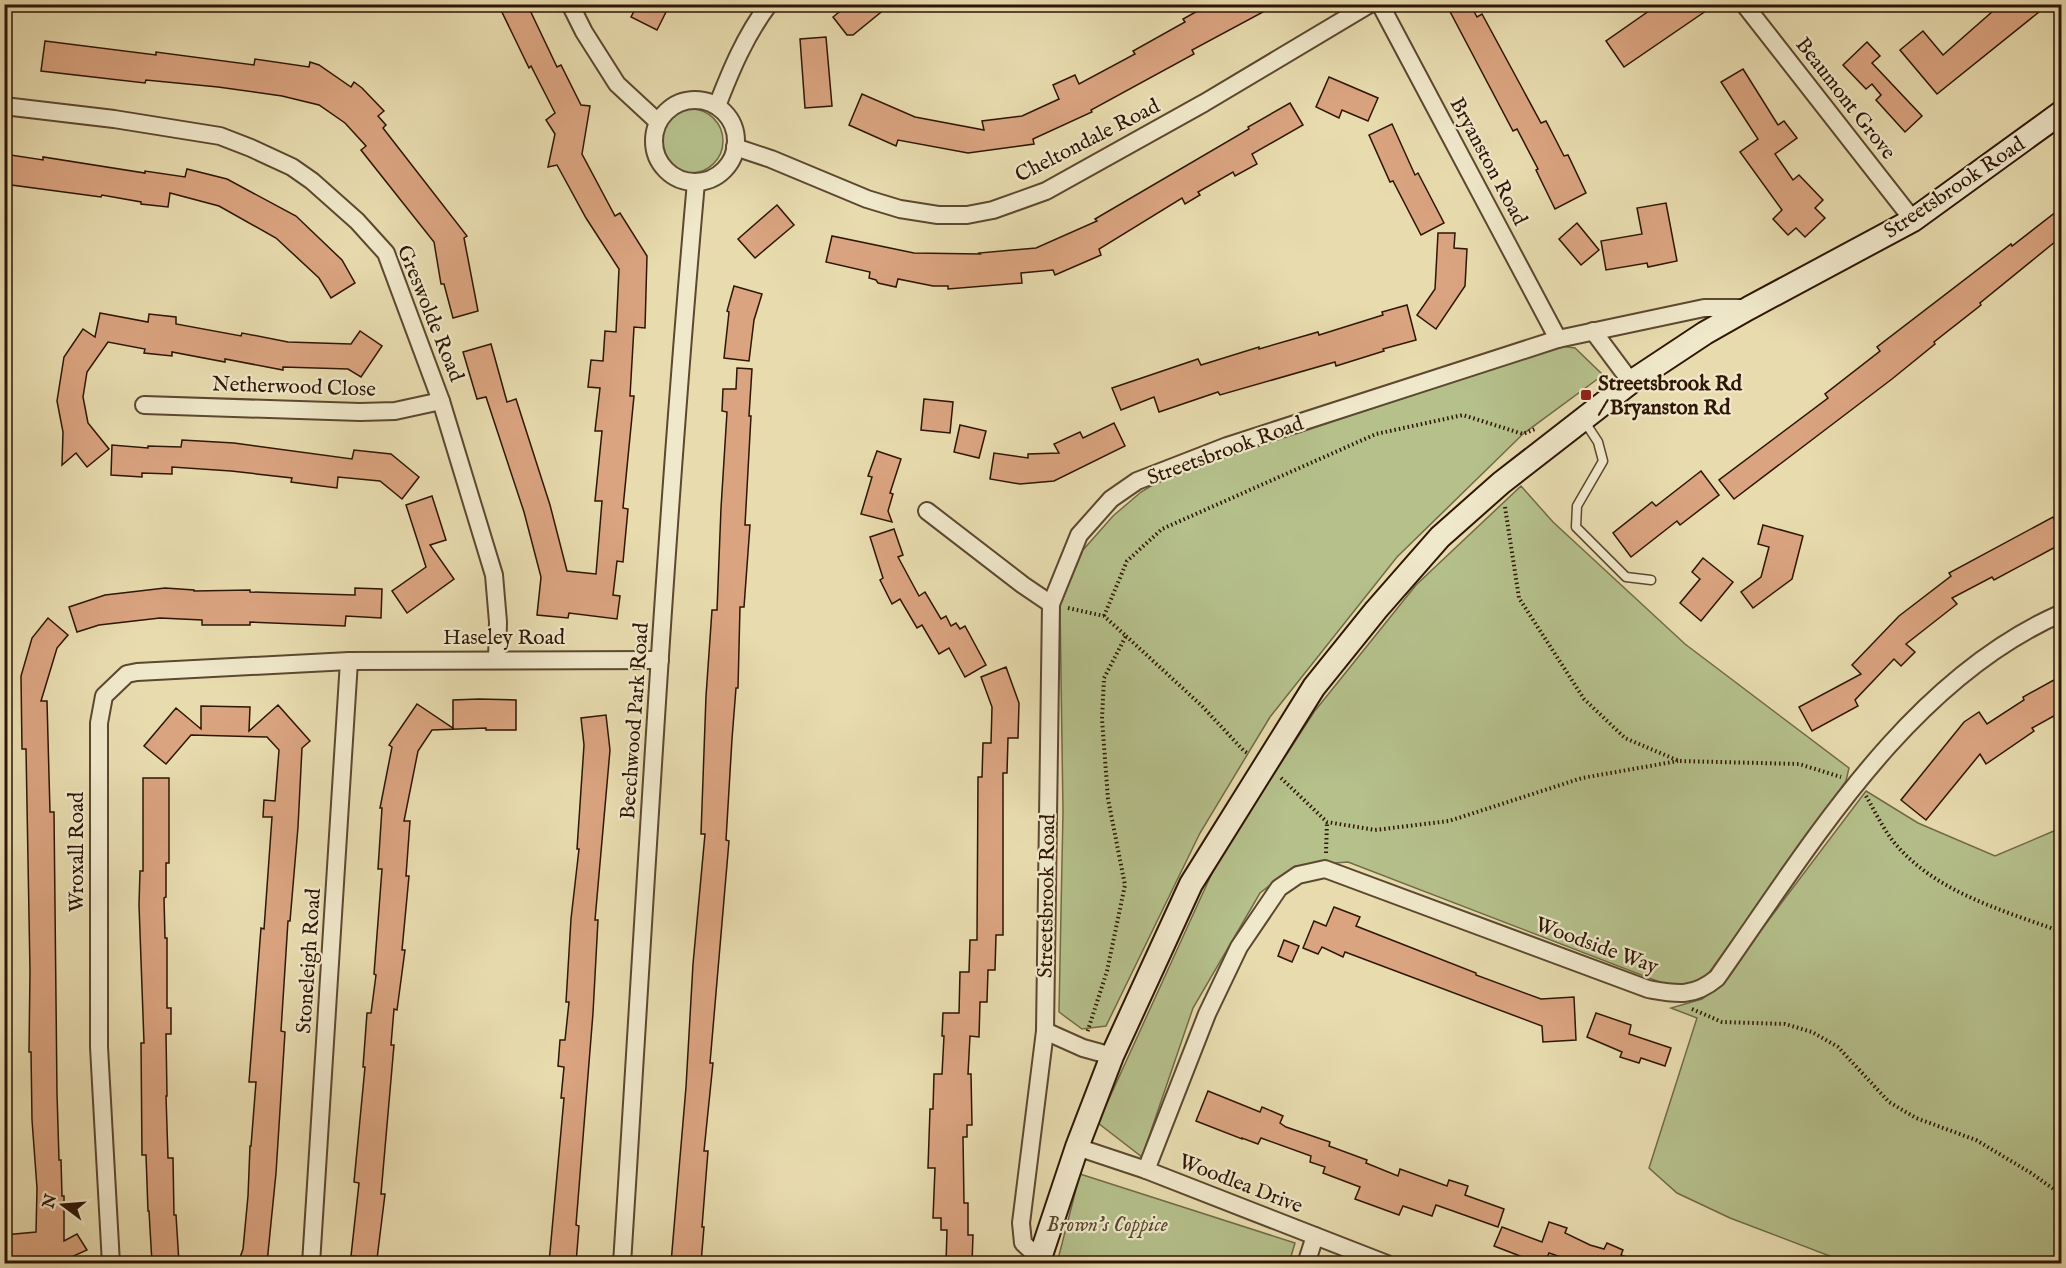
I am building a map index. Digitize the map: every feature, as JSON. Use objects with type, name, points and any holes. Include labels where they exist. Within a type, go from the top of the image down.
[{"type":"main road","name":"Streetsbrook Road","points":[[1039,1261],[1077,1147],[1112,1056],[1191,884],[1314,687],[1376,610],[1440,537],[1501,483],[1631,382],[1705,333],[1914,220],[2061,112]]},
{"type":"street","points":[[570,4],[584,32],[617,84],[658,122]]},
{"type":"street","points":[[717,106],[737,55],[752,26],[768,4]]},
{"type":"street","name":"Cheltondale Road","points":[[735,147],[771,159],[867,199],[900,209],[938,215],[993,210],[1046,191],[1204,104],[1370,4]]},
{"type":"street","name":"Bryanston Road","points":[[1380,4],[1558,339]]},
{"type":"street","name":"Beaumont Grove","points":[[1744,4],[1914,220]]},
{"type":"street","points":[[684,101],[706,101],[717,106],[733,128],[735,147],[731,160],[722,171],[710,179],[696,182],[675,177],[660,163],[653,142],[658,122],[664,112],[684,101]]},
{"type":"street","name":"Greswolde Road","points":[[4,106],[114,119],[220,136],[269,155],[292,167],[335,199],[386,253],[441,401],[494,575],[498,621],[497,660]]},
{"type":"street","name":"Beechwood Park Road","points":[[622,1263],[681,349],[696,182]]},
{"type":"street","name":"Streetsbrook Road","points":[[1039,1261],[1023,1243],[1021,1222],[1045,1031],[1051,604],[1079,535],[1111,499],[1137,481],[1227,446],[1558,339],[1704,308],[1749,308]]},
{"type":"street","points":[[1593,331],[1631,382]]},
{"type":"street","name":"Netherwood Close","points":[[144,405],[360,412],[395,411],[441,401]]},
{"type":"street","points":[[927,511],[1051,604]]},
{"type":"street","name":"Woodside Way","points":[[1325,869],[1648,989],[1681,995],[1706,987],[1717,978],[1857,782],[1902,731],[1937,696],[2002,646],[2061,613]]},
{"type":"street","name":"Haseley Road","points":[[349,661],[660,660]]},
{"type":"street","name":"Wroxall Road","points":[[111,1263],[99,1025],[99,723],[104,696],[127,674],[137,672],[349,661]]},
{"type":"street","name":"Stoneleigh Road","points":[[311,1263],[349,661]]},
{"type":"street","points":[[1146,1170],[1207,1014],[1239,947],[1279,888],[1298,875],[1325,869]]},
{"type":"street","points":[[1045,1031],[1083,1048],[1112,1056]]},
{"type":"street","name":"Woodlea Drive","points":[[1077,1147],[1146,1170],[1387,1263]]},
{"type":"street","points":[[1306,1263],[1315,1236]]},
{"type":"lane","points":[[4,10],[5,4]]},
{"type":"lane","points":[[1583,419],[1598,442],[1604,461],[1577,506],[1576,527],[1626,577],[1651,580]]},
{"type":"path","points":[[1104,616],[1127,561],[1161,529],[1376,434],[1463,415],[1523,434],[1543,425]]},
{"type":"path","points":[[1501,483],[1519,598],[1584,699],[1625,738],[1679,761]]},
{"type":"path","points":[[1051,604],[1104,616],[1202,706],[1244,751],[1266,763],[1328,822],[1375,830],[1449,821],[1582,778],[1679,761],[1799,764],[1857,782],[1897,846],[1926,873],[1971,898],[2061,932]]},
{"type":"path","points":[[1083,1048],[1107,971],[1125,885],[1108,799],[1102,719],[1104,678],[1126,636]]},
{"type":"path","points":[[1325,869],[1328,822]]},
{"type":"path","points":[[1690,1008],[1722,1022],[1785,1024],[1812,1032],[1838,1047],[1889,1102],[1916,1118],[1976,1140],[2031,1173],[2061,1195]]},
{"type":"green space","points":[[691,109],[709,115],[717,123],[723,141],[717,159],[709,167],[691,173],[673,167],[665,159],[659,141],[665,123],[673,115]]},
{"type":"green space","points":[[1561,346],[1575,348],[1603,375],[1523,434],[1397,557],[1270,717],[1200,833],[1106,1026],[1082,1029],[1059,1012],[1063,812],[1060,605],[1083,550],[1113,516],[1141,492],[1166,477]]},
{"type":"green space","points":[[1521,486],[1553,522],[1685,644],[1849,768],[1846,781],[1706,977],[1692,985],[1670,986],[1348,862],[1295,866],[1260,893],[1193,1008],[1142,1157],[1098,1123],[1217,862],[1314,712],[1416,585]]},
{"type":"green space","points":[[1866,791],[1918,823],[1995,856],[2061,828],[2061,1263],[1848,1263],[1730,1218],[1677,1193],[1649,1168],[1697,1018],[1671,1008],[1702,999],[1718,987]]},
{"type":"green space","name":"Brown's Coppice","points":[[1080,1174],[1295,1243],[1289,1263],[1057,1263]]},
{"type":"building","points":[[498,4],[527,4],[557,67],[561,65],[581,105],[590,106],[582,154],[615,216],[620,213],[647,256],[645,328],[634,327],[630,396],[634,396],[623,508],[628,509],[623,562],[617,561],[613,595],[620,596],[617,619],[569,613],[568,618],[537,615],[541,577],[524,512],[486,397],[477,399],[463,352],[491,344],[507,402],[516,399],[550,505],[567,571],[596,574],[602,501],[595,501],[602,431],[595,431],[600,388],[588,387],[591,360],[603,361],[605,331],[616,332],[619,269],[586,218],[557,165],[548,167],[555,134],[546,120],[555,113],[531,66],[529,68]]},
{"type":"building","points":[[638,4],[670,4],[657,30],[631,17]]},
{"type":"building","points":[[849,4],[891,4],[853,35],[847,35],[833,17]]},
{"type":"building","points":[[1210,4],[1278,4],[1192,50],[1194,54],[1091,110],[1092,112],[1033,139],[1034,144],[968,153],[898,140],[896,146],[849,125],[862,94],[915,117],[984,130],[982,121],[1022,116],[1059,99],[1053,85],[1075,75],[1079,84],[1135,54],[1133,51],[1185,22],[1183,19]]},
{"type":"building","points":[[1446,4],[1470,4],[1477,17],[1482,14],[1541,123],[1546,121],[1564,156],[1568,155],[1586,193],[1555,209],[1536,170],[1538,169],[1517,129],[1513,131]]},
{"type":"building","points":[[1659,4],[1716,4],[1624,67],[1606,41]]},
{"type":"building","points":[[2001,4],[2049,4],[1937,94],[1900,50],[1923,31],[1943,55]]},
{"type":"building","points":[[826,37],[832,106],[805,108],[800,39]]},
{"type":"building","points":[[45,41],[254,65],[255,59],[309,67],[310,62],[319,65],[351,87],[354,82],[384,111],[378,116],[386,125],[383,128],[467,236],[464,238],[478,311],[453,318],[444,284],[441,284],[434,242],[361,150],[366,146],[345,123],[319,105],[282,96],[218,87],[146,80],[145,83],[41,71]]},
{"type":"building","points":[[1867,42],[1880,56],[1872,63],[1922,116],[1905,132],[1876,100],[1881,95],[1872,84],[1866,89],[1843,65]]},
{"type":"building","points":[[1743,69],[1778,125],[1784,121],[1797,138],[1775,154],[1793,180],[1799,175],[1823,200],[1815,208],[1825,218],[1805,237],[1796,228],[1788,235],[1773,219],[1782,210],[1740,152],[1758,139],[1721,82]]},
{"type":"building","points":[[1329,77],[1378,98],[1368,121],[1342,110],[1339,118],[1316,107]]},
{"type":"building","points":[[1290,103],[1303,125],[1252,154],[1257,164],[1235,176],[1233,172],[1198,192],[1200,195],[1185,204],[1182,198],[1099,249],[1101,255],[1055,275],[1053,270],[1021,273],[1022,283],[948,289],[948,286],[933,286],[898,279],[896,287],[878,283],[869,278],[870,272],[826,262],[832,236],[914,253],[980,254],[1036,248],[1097,221],[1095,219]]},
{"type":"building","points":[[1392,124],[1415,175],[1418,173],[1444,223],[1421,235],[1393,181],[1390,182],[1369,135]]},
{"type":"building","points":[[4,154],[43,160],[43,157],[185,177],[187,169],[227,179],[296,216],[342,260],[355,283],[331,298],[319,278],[276,238],[219,206],[170,193],[168,207],[141,204],[141,202],[102,195],[101,197],[4,184]]},
{"type":"building","points":[[1666,203],[1677,261],[1648,267],[1647,263],[1606,270],[1601,241],[1642,234],[1637,208]]},
{"type":"building","points":[[777,205],[794,225],[755,258],[738,239]]},
{"type":"building","points":[[2061,208],[2061,237],[1892,379],[1734,499],[1719,480],[1828,398],[1825,394],[1880,351],[1877,347]]},
{"type":"building","points":[[1577,223],[1599,250],[1581,265],[1559,239]]},
{"type":"building","points":[[1438,233],[1455,233],[1454,248],[1467,249],[1465,286],[1436,329],[1417,315],[1435,289]]},
{"type":"building","points":[[734,286],[762,294],[754,320],[749,361],[724,358],[729,312],[727,311]]},
{"type":"building","points":[[1407,305],[1416,340],[1336,366],[1335,362],[1220,395],[1218,392],[1159,412],[1154,397],[1121,410],[1112,388],[1198,359],[1201,365],[1318,332],[1319,335]]},
{"type":"building","points":[[100,313],[148,322],[149,314],[176,317],[176,324],[288,342],[351,344],[360,331],[382,346],[361,377],[348,369],[283,367],[283,370],[172,352],[172,356],[144,353],[145,349],[108,342],[87,372],[83,397],[88,423],[109,449],[87,467],[76,453],[62,465],[63,432],[57,401],[64,357],[83,329],[95,337]]},
{"type":"building","points":[[737,368],[752,369],[745,525],[750,525],[744,607],[740,607],[738,688],[736,688],[726,840],[729,841],[710,1063],[713,1063],[704,1151],[708,1151],[702,1227],[704,1227],[701,1263],[671,1263],[705,834],[701,834],[706,696],[712,610],[717,610],[727,412],[722,411],[723,389],[736,389]]},
{"type":"building","points":[[924,399],[953,402],[950,433],[921,430]]},
{"type":"building","points":[[1114,423],[1125,446],[1054,481],[1020,484],[990,479],[994,453],[1028,458],[1028,454],[1059,453],[1054,444],[1080,432],[1083,438]]},
{"type":"building","points":[[960,425],[986,431],[979,458],[954,452]]},
{"type":"building","points":[[182,440],[234,443],[352,459],[354,450],[391,454],[419,477],[402,499],[380,481],[338,477],[337,488],[291,482],[292,478],[172,467],[172,474],[142,473],[142,477],[111,475],[112,445],[148,448],[148,446],[181,447]]},
{"type":"building","points":[[877,451],[901,459],[890,493],[893,494],[888,511],[892,522],[861,514],[872,477],[868,476]]},
{"type":"building","points":[[1701,471],[1719,495],[1680,525],[1677,521],[1631,557],[1613,533],[1652,502],[1656,506]]},
{"type":"building","points":[[432,496],[446,540],[430,545],[454,579],[407,613],[392,591],[426,567],[406,505]]},
{"type":"building","points":[[2053,517],[2061,533],[2061,544],[1994,580],[1992,577],[1952,598],[1957,604],[1906,644],[1915,652],[1901,666],[1894,659],[1855,700],[1858,706],[1812,731],[1799,707],[1861,674],[1852,665],[1899,616],[1951,576],[1949,573]]},
{"type":"building","points":[[1763,525],[1803,536],[1792,579],[1753,608],[1741,592],[1761,577],[1769,547],[1758,544]]},
{"type":"building","points":[[894,529],[903,555],[898,557],[919,596],[925,592],[941,619],[946,616],[951,626],[956,623],[960,629],[965,626],[986,665],[965,677],[949,648],[939,654],[922,625],[917,628],[900,599],[892,604],[880,580],[883,578],[870,537]]},
{"type":"building","points":[[1703,558],[1733,582],[1701,621],[1680,603],[1700,579],[1692,572]]},
{"type":"building","points":[[165,588],[194,591],[250,590],[250,592],[355,595],[355,588],[382,589],[381,618],[346,616],[345,626],[250,622],[250,625],[202,625],[202,620],[160,618],[99,625],[77,632],[69,607],[105,595]]},
{"type":"building","points":[[48,618],[68,635],[57,648],[41,701],[47,701],[50,812],[54,812],[59,1160],[61,1160],[62,1196],[64,1196],[64,1241],[77,1234],[87,1250],[58,1263],[41,1263],[39,1260],[4,1263],[4,1235],[36,1232],[37,1188],[32,1120],[31,1052],[29,1052],[30,971],[26,749],[22,749],[21,676],[32,638]]},
{"type":"building","points":[[1006,667],[1019,703],[1018,738],[1008,738],[1007,773],[1003,773],[1003,935],[996,935],[995,970],[988,970],[987,1002],[980,1002],[979,1037],[970,1036],[968,1074],[971,1074],[972,1125],[967,1125],[967,1137],[963,1137],[964,1203],[968,1203],[968,1235],[973,1235],[972,1263],[946,1263],[947,1230],[941,1230],[941,1218],[933,1218],[935,1168],[928,1168],[930,1109],[933,1109],[934,1074],[942,1074],[943,1013],[959,1013],[960,972],[969,972],[970,940],[977,940],[978,777],[982,777],[983,743],[991,743],[992,707],[981,677]]},
{"type":"building","points":[[2061,676],[2061,712],[2032,728],[2034,731],[1986,764],[1980,754],[1926,820],[1901,800],[1964,722],[1979,712],[1987,724],[2024,700],[2023,697]]},
{"type":"building","points":[[453,700],[516,700],[516,730],[486,730],[486,728],[432,730],[418,751],[404,821],[410,821],[406,876],[409,876],[402,950],[405,950],[397,1010],[394,1009],[391,1045],[394,1045],[381,1194],[385,1194],[377,1259],[351,1256],[359,1183],[354,1182],[365,1067],[363,1067],[367,1013],[371,1013],[376,975],[374,974],[382,869],[378,869],[382,808],[380,808],[392,747],[389,745],[417,704],[453,728]]},
{"type":"building","points":[[278,705],[310,741],[302,748],[298,827],[290,921],[288,921],[281,1031],[285,1032],[276,1173],[267,1263],[238,1263],[243,1249],[248,1196],[256,1082],[249,1082],[272,817],[263,817],[264,800],[275,801],[279,750],[267,737],[191,735],[166,764],[144,746],[176,708],[201,729],[201,706],[250,707],[249,731]]},
{"type":"building","points":[[606,715],[610,750],[595,920],[598,920],[593,1013],[576,1225],[579,1226],[576,1263],[549,1263],[564,1098],[561,1098],[564,1067],[558,1066],[560,1040],[565,1040],[569,1002],[566,1002],[571,919],[579,849],[577,849],[584,745],[581,718]]},
{"type":"building","points":[[143,778],[169,778],[169,863],[166,863],[166,897],[164,898],[165,938],[167,938],[167,1008],[171,1008],[171,1034],[166,1034],[166,1096],[168,1158],[173,1158],[174,1215],[176,1215],[179,1263],[152,1263],[146,1155],[142,1155],[141,1043],[144,1043],[139,905],[140,871],[143,871]]},
{"type":"building","points":[[1334,907],[1360,917],[1356,926],[1476,973],[1476,975],[1541,999],[1574,997],[1576,1040],[1543,1042],[1542,1026],[1345,952],[1343,957],[1322,947],[1318,954],[1303,948],[1314,921],[1326,926]]},
{"type":"building","points":[[1284,940],[1299,946],[1292,962],[1278,956]]},
{"type":"building","points":[[1596,1013],[1631,1025],[1629,1034],[1671,1048],[1665,1066],[1641,1058],[1639,1063],[1620,1057],[1622,1052],[1587,1037]]},
{"type":"building","points":[[1208,1091],[1260,1112],[1262,1107],[1283,1116],[1280,1123],[1286,1127],[1330,1142],[1329,1146],[1367,1160],[1366,1163],[1398,1176],[1400,1169],[1447,1186],[1449,1180],[1468,1186],[1465,1195],[1504,1209],[1498,1227],[1436,1205],[1432,1216],[1403,1206],[1399,1215],[1355,1199],[1360,1187],[1323,1173],[1325,1167],[1310,1162],[1311,1156],[1261,1138],[1258,1144],[1196,1121]]},
{"type":"building","points":[[1549,1222],[1567,1228],[1565,1233],[1590,1245],[1604,1249],[1607,1243],[1623,1250],[1621,1255],[1638,1261],[1637,1263],[1578,1263],[1549,1253],[1545,1263],[1517,1263],[1520,1256],[1494,1246],[1502,1227],[1542,1242]]},
{"type":"place","name":"Streetsbrook Rd / Bryanston Rd","points":[[1586,395]]}]
